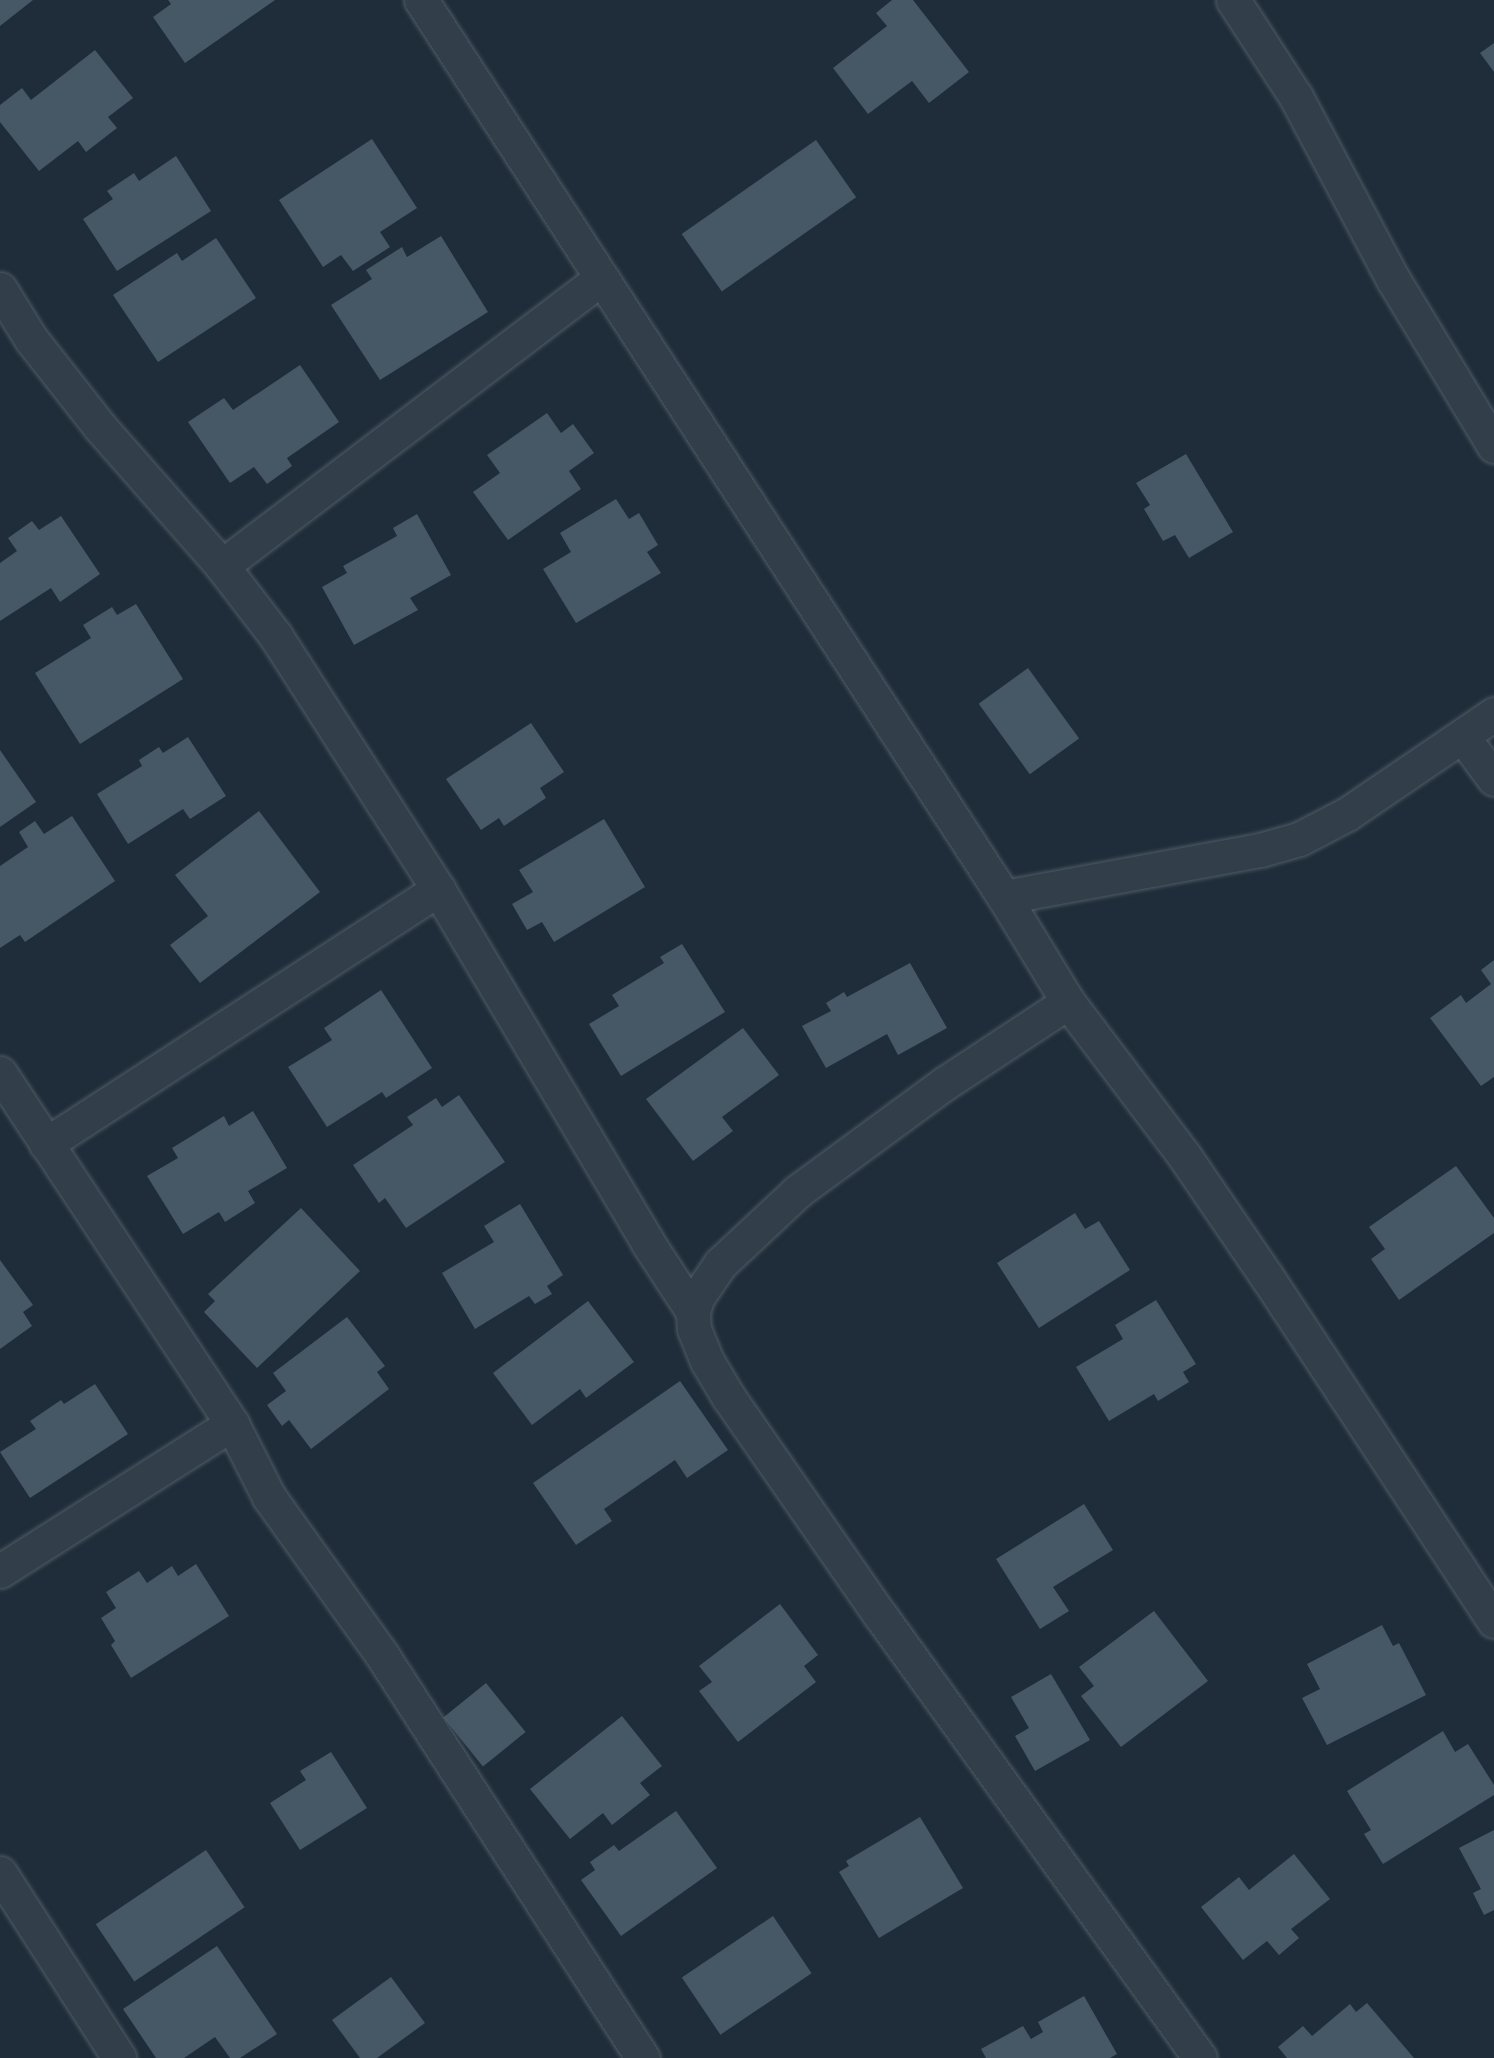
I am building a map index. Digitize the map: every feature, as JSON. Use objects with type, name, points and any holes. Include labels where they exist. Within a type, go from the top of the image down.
[{"type":"street","points":[[421,0],[1004,897],[1068,1002],[1182,1154],[1252,1254],[1494,1621]]},
{"type":"street","points":[[1233,0],[1296,97],[1394,281],[1494,446]]},
{"type":"street","points":[[222,566],[601,278]]},
{"type":"street","points":[[0,289],[31,339],[100,427],[222,566],[275,635],[438,889],[648,1243],[693,1312]]},
{"type":"street","points":[[1004,897],[1260,850],[1299,839],[1347,814],[1494,714]]},
{"type":"street","points":[[1463,737],[1494,779]]},
{"type":"street","points":[[46,1144],[438,889]]},
{"type":"street","points":[[1068,1002],[945,1083],[798,1191],[720,1264],[697,1298],[693,1312],[694,1329],[707,1361],[729,1398],[880,1615],[1200,2058]]},
{"type":"street","points":[[0,1073],[232,1424],[269,1497],[382,1654],[643,2058]]},
{"type":"street","points":[[0,1571],[232,1424]]},
{"type":"street","points":[[0,1873],[119,2058]]},
{"type":"building","points":[[0,0],[33,0],[0,26]]},
{"type":"building","points":[[168,0],[275,0],[185,63],[153,17],[171,4]]},
{"type":"building","points":[[892,0],[913,0],[969,72],[929,103],[912,81],[868,114],[833,68],[887,26],[876,13]]},
{"type":"building","points":[[1494,43],[1494,72],[1480,53]]},
{"type":"building","points":[[95,50],[133,98],[108,117],[117,128],[86,152],[78,141],[39,171],[0,122],[0,105],[22,88],[31,100]]},
{"type":"building","points":[[372,139],[417,208],[380,232],[390,247],[353,271],[341,255],[323,267],[279,200]]},
{"type":"building","points":[[816,140],[856,197],[722,291],[682,234]]},
{"type":"building","points":[[176,156],[211,211],[117,271],[83,219],[113,199],[107,191],[134,173],[139,181]]},
{"type":"building","points":[[441,236],[488,312],[380,380],[331,305],[372,279],[366,270],[402,247],[407,257]]},
{"type":"building","points":[[216,238],[256,298],[158,362],[113,295],[177,253],[182,261]]},
{"type":"building","points":[[300,365],[339,422],[287,458],[292,466],[267,484],[254,467],[230,483],[188,422],[224,398],[233,410]]},
{"type":"building","points":[[547,413],[561,433],[573,424],[594,453],[569,471],[581,489],[508,540],[473,492],[500,473],[487,455]]},
{"type":"building","points":[[1186,454],[1233,532],[1189,558],[1175,535],[1163,541],[1144,509],[1150,505],[1136,483]]},
{"type":"building","points":[[616,499],[629,519],[639,513],[658,545],[647,552],[661,573],[576,623],[543,569],[571,552],[560,533]]},
{"type":"building","points":[[417,514],[451,575],[410,598],[418,610],[354,645],[322,587],[347,573],[343,566],[397,536],[393,528]]},
{"type":"building","points":[[61,516],[100,574],[60,602],[51,588],[0,621],[0,563],[17,551],[8,538],[32,521],[39,530]]},
{"type":"building","points":[[136,604],[183,679],[80,744],[35,673],[91,638],[83,625],[112,607],[117,615]]},
{"type":"building","points":[[1028,668],[1079,738],[1030,774],[979,704]]},
{"type":"building","points":[[531,723],[564,772],[540,788],[546,798],[504,826],[499,818],[481,830],[446,779]]},
{"type":"building","points":[[188,737],[226,796],[190,819],[183,809],[128,844],[97,794],[142,766],[139,760],[159,747],[163,753]]},
{"type":"building","points":[[0,750],[36,802],[0,827]]},
{"type":"building","points":[[259,811],[320,892],[200,983],[170,945],[208,916],[175,875]]},
{"type":"building","points":[[72,816],[115,881],[25,942],[20,935],[0,948],[0,866],[28,847],[19,832],[35,821],[44,834]]},
{"type":"building","points":[[604,819],[645,887],[554,942],[542,922],[527,930],[512,904],[533,892],[519,870]]},
{"type":"building","points":[[682,944],[725,1012],[621,1076],[589,1024],[619,1006],[612,995],[664,963],[660,957]]},
{"type":"building","points":[[1494,960],[1494,1077],[1481,1086],[1430,1018],[1461,995],[1466,1003],[1491,984],[1481,970]]},
{"type":"building","points":[[910,963],[947,1028],[898,1055],[887,1034],[826,1068],[802,1026],[831,1011],[826,1003],[844,992],[847,997]]},
{"type":"building","points":[[381,990],[432,1068],[386,1098],[382,1092],[327,1127],[288,1067],[332,1040],[324,1028]]},
{"type":"building","points":[[743,1028],[779,1075],[722,1117],[733,1131],[693,1161],[646,1099]]},
{"type":"building","points":[[459,1095],[505,1162],[406,1228],[385,1198],[379,1203],[353,1165],[413,1125],[407,1117],[436,1098],[442,1107]]},
{"type":"building","points":[[253,1111],[287,1168],[248,1191],[255,1203],[225,1222],[219,1212],[183,1234],[147,1176],[178,1158],[172,1148],[224,1116],[229,1126]]},
{"type":"building","points":[[1456,1166],[1494,1218],[1494,1233],[1399,1300],[1371,1259],[1385,1249],[1369,1227]]},
{"type":"building","points":[[520,1204],[563,1275],[547,1286],[552,1294],[535,1304],[529,1296],[475,1329],[442,1273],[494,1242],[484,1226]]},
{"type":"building","points":[[301,1208],[360,1271],[257,1368],[204,1312],[215,1301],[208,1294]]},
{"type":"building","points":[[1075,1213],[1085,1229],[1099,1221],[1130,1270],[1039,1328],[997,1263]]},
{"type":"building","points":[[0,1260],[33,1305],[23,1312],[32,1326],[0,1349]]},
{"type":"building","points":[[1156,1300],[1196,1364],[1183,1372],[1189,1382],[1158,1401],[1154,1394],[1109,1421],[1076,1367],[1123,1339],[1115,1325]]},
{"type":"building","points":[[588,1301],[634,1362],[586,1398],[580,1389],[532,1425],[493,1373]]},
{"type":"building","points":[[347,1317],[385,1366],[377,1372],[389,1389],[311,1449],[289,1420],[282,1426],[267,1405],[286,1391],[273,1373]]},
{"type":"building","points":[[680,1381],[728,1450],[687,1478],[675,1460],[604,1509],[612,1521],[576,1545],[533,1483]]},
{"type":"building","points":[[95,1384],[128,1434],[30,1498],[0,1452],[36,1429],[30,1421],[61,1400],[64,1404]]},
{"type":"building","points":[[1084,1504],[1113,1550],[1053,1587],[1069,1611],[1040,1629],[996,1559]]},
{"type":"building","points":[[196,1564],[229,1616],[131,1678],[111,1645],[115,1641],[101,1618],[116,1608],[106,1592],[139,1571],[147,1583],[172,1566],[178,1576]]},
{"type":"building","points":[[780,1604],[818,1655],[804,1666],[816,1682],[738,1742],[699,1691],[712,1682],[699,1666]]},
{"type":"building","points":[[1154,1611],[1208,1681],[1121,1747],[1081,1696],[1094,1686],[1079,1667]]},
{"type":"building","points":[[1382,1625],[1393,1646],[1399,1643],[1426,1695],[1327,1745],[1302,1698],[1320,1689],[1307,1664]]},
{"type":"building","points":[[1051,1674],[1090,1740],[1035,1771],[1015,1736],[1029,1728],[1011,1697]]},
{"type":"building","points":[[486,1683],[526,1732],[483,1767],[443,1718]]},
{"type":"building","points":[[622,1716],[662,1766],[640,1783],[650,1795],[612,1825],[603,1813],[570,1839],[530,1789]]},
{"type":"building","points":[[1443,1731],[1455,1752],[1468,1744],[1494,1785],[1494,1795],[1383,1864],[1364,1834],[1371,1830],[1347,1791]]},
{"type":"building","points":[[331,1752],[367,1808],[300,1850],[270,1803],[306,1780],[300,1771]]},
{"type":"building","points":[[676,1811],[717,1868],[621,1936],[581,1880],[595,1870],[590,1862],[614,1845],[619,1851]]},
{"type":"building","points":[[920,1817],[963,1888],[879,1938],[839,1872],[849,1866],[846,1861]]},
{"type":"building","points":[[1494,1830],[1494,1910],[1484,1915],[1473,1893],[1481,1889],[1459,1848]]},
{"type":"building","points":[[206,1850],[245,1907],[134,1982],[96,1924]]},
{"type":"building","points":[[1294,1854],[1330,1899],[1291,1929],[1299,1938],[1279,1955],[1267,1941],[1243,1960],[1201,1907],[1239,1877],[1249,1890]]},
{"type":"building","points":[[773,1916],[812,1973],[720,2035],[682,1978]]},
{"type":"building","points":[[217,1946],[277,2034],[240,2058],[230,2058],[215,2037],[184,2058],[156,2058],[123,2009]]},
{"type":"building","points":[[391,1977],[425,2023],[377,2058],[360,2058],[332,2020]]},
{"type":"building","points":[[1084,1996],[1117,2054],[1110,2058],[986,2058],[981,2049],[1023,2026],[1031,2039],[1043,2032],[1038,2022]]},
{"type":"building","points":[[1367,2003],[1414,2058],[1287,2058],[1278,2047],[1303,2026],[1312,2036],[1350,2004],[1356,2012]]}]
